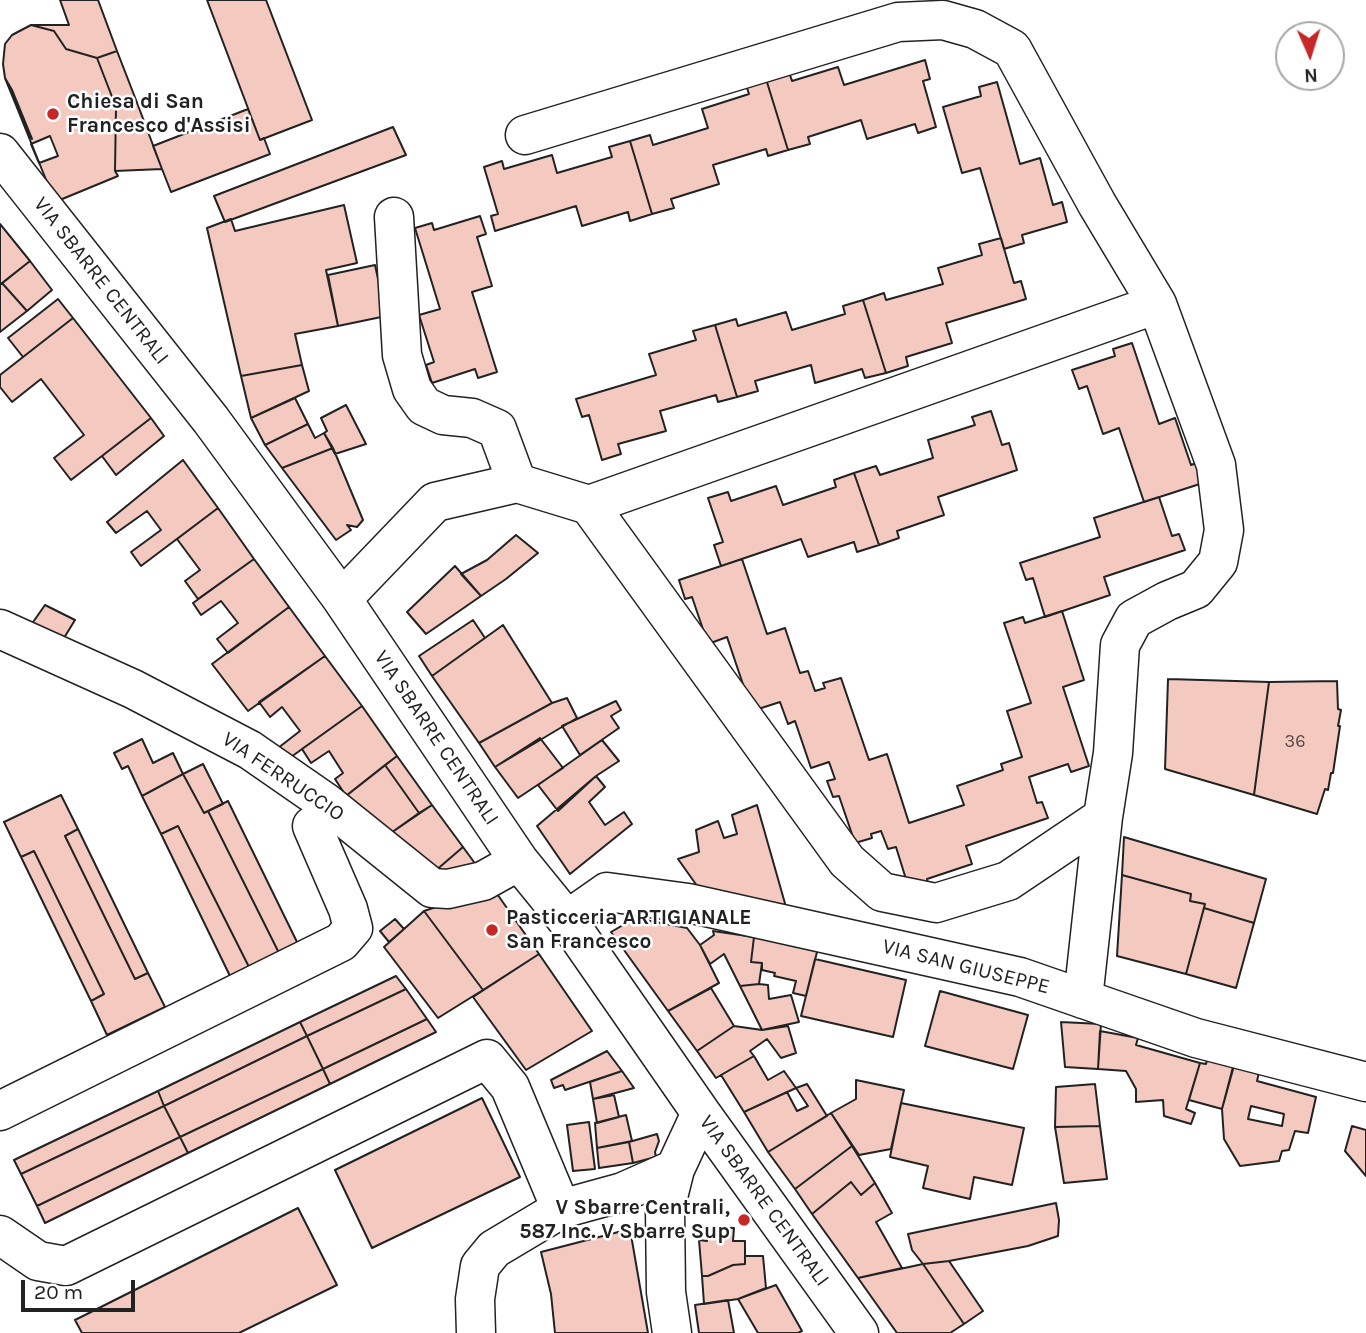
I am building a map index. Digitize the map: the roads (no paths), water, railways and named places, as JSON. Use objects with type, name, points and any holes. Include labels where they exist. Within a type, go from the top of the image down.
[{"type":"street","points":[[525,135],[898,22],[943,20],[975,29],[1012,49],[1097,204],[1157,304],[1216,465],[1224,530],[1218,562],[1196,589],[1134,619],[1120,645],[1113,753],[1103,817],[1083,999]]},
{"type":"street","name":"VIA SBARRE CENTRALI","points":[[0,153],[211,420],[342,599],[519,861],[567,920],[859,1333]]},
{"type":"street","points":[[394,217],[402,355],[412,389],[424,406],[443,415],[472,418],[497,429],[517,483]]},
{"type":"street","points":[[342,599],[435,502],[517,483],[589,505],[1157,304]]},
{"type":"street","points":[[589,505],[846,861],[882,892],[936,903],[1008,881],[1103,817]]},
{"type":"street","name":"VIA FERRUCCIO","points":[[0,629],[134,689],[250,750],[325,802],[432,888],[448,889],[483,881],[519,861]]},
{"type":"street","points":[[0,1111],[341,942],[353,928],[348,909],[312,826]]},
{"type":"street","name":"VIA SAN GIUSEPPE","points":[[567,920],[607,892],[688,903],[1020,977],[1196,1038],[1366,1082]]},
{"type":"street","points":[[0,1236],[38,1261],[66,1266],[488,1059],[510,1087],[561,1209]]},
{"type":"street","points":[[672,1333],[666,1292],[665,1209],[675,1169],[701,1113]]},
{"type":"street","points":[[476,1333],[475,1299],[480,1266],[494,1249],[561,1209],[623,1192],[675,1169]]},
{"type":"place","name":"Chiesa di San Francesco d'Assisi","points":[[53,114]]},
{"type":"place","name":"Pasticceria ARTIGIANALE San Francesco","points":[[492,930]]},
{"type":"place","name":"V Sbarre Centrali, 587 Inc. V Sbarre Sup","points":[[744,1220]]}]
